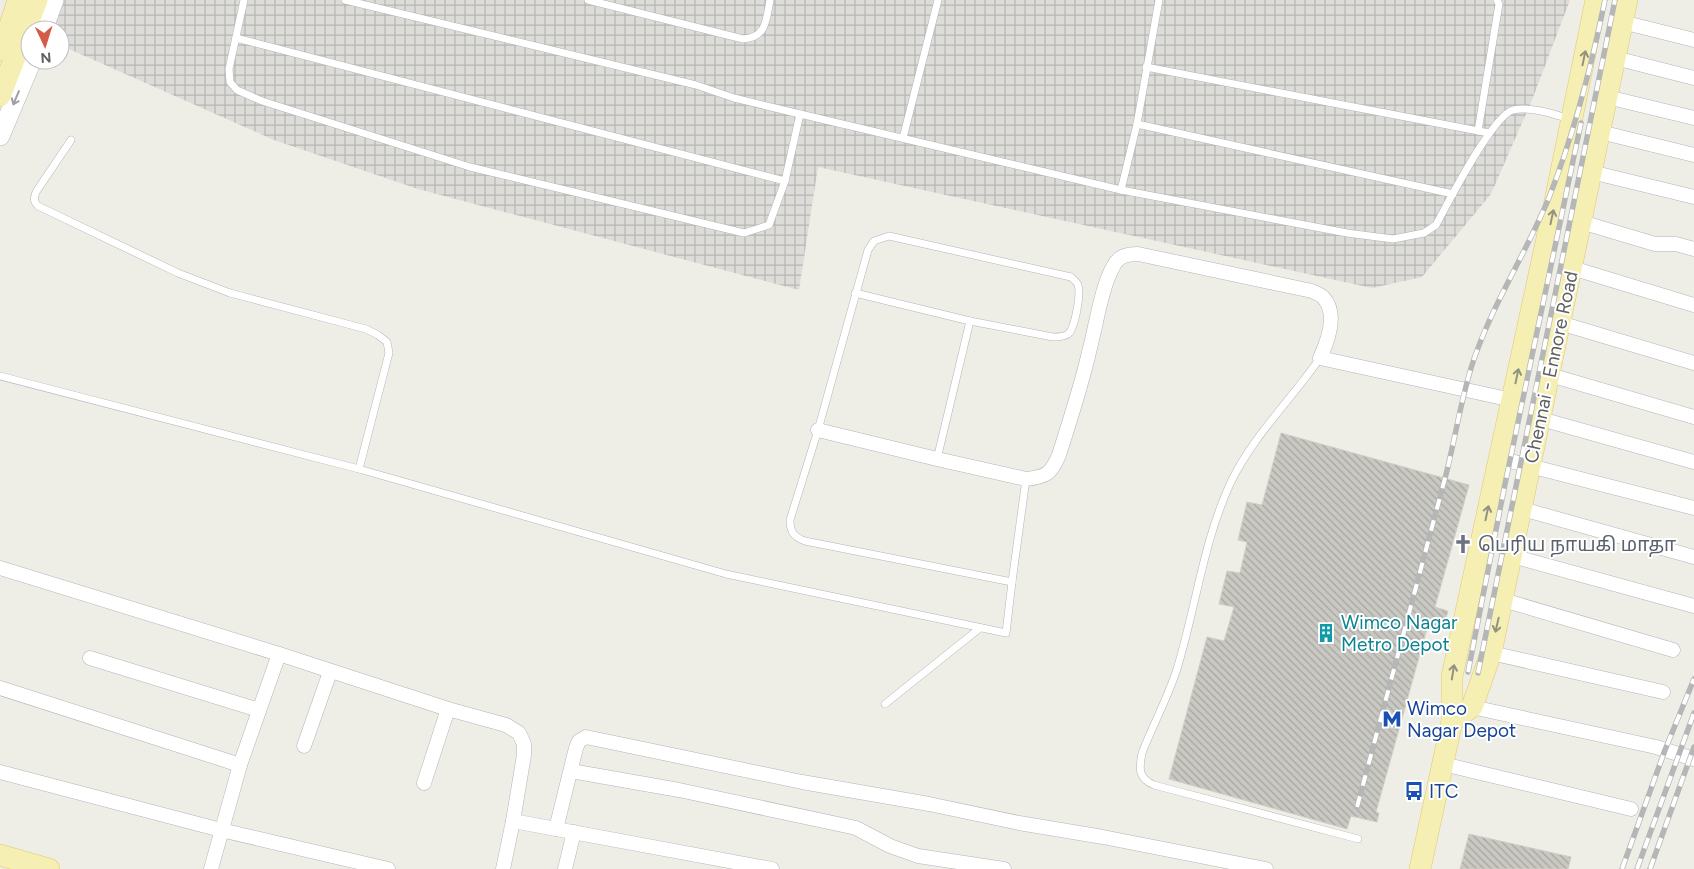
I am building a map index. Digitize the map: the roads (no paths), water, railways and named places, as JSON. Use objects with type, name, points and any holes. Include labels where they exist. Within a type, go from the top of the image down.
[{"type":"main road","points":[[0,50],[18,0]]},
{"type":"main road","points":[[0,96],[37,0]]},
{"type":"main road","name":"Chennai - Ennore Road","points":[[1420,869],[1452,721],[1452,676],[1500,458],[1596,0]]},
{"type":"main road","name":"Chennai - Ennore Road","points":[[1472,707],[1491,653],[1503,600],[1514,538],[1541,419],[1627,0]]},
{"type":"main road","points":[[1452,721],[1472,707]]},
{"type":"main road","points":[[0,855],[49,869]]},
{"type":"street","points":[[47,20],[54,0]]},
{"type":"street","points":[[1622,22],[1694,40]]},
{"type":"street","points":[[1615,58],[1694,78]]},
{"type":"street","points":[[0,136],[28,70]]},
{"type":"street","points":[[1607,97],[1694,118]]},
{"type":"street","points":[[1600,132],[1694,155]]},
{"type":"street","points":[[1591,172],[1694,197]]},
{"type":"street","points":[[1581,222],[1654,244],[1676,244],[1694,249]]},
{"type":"street","points":[[818,430],[1026,478],[1039,478],[1048,474],[1054,466],[1087,363],[1107,280],[1113,266],[1127,254],[1138,254],[1312,291],[1322,296],[1331,315],[1327,344],[1320,358],[1512,400]]},
{"type":"street","points":[[1572,268],[1694,305]]},
{"type":"street","points":[[1560,323],[1694,364]]},
{"type":"street","points":[[1550,375],[1694,416]]},
{"type":"street","points":[[1541,419],[1694,462]]},
{"type":"street","points":[[1500,458],[1694,508]]},
{"type":"street","points":[[1522,509],[1694,557]]},
{"type":"street","points":[[1512,556],[1694,606]]},
{"type":"street","points":[[0,568],[279,654],[448,709],[506,725],[518,733],[524,744],[524,755],[514,820],[503,869]]},
{"type":"street","points":[[1503,600],[1673,650]]},
{"type":"street","points":[[1491,653],[1663,692]]},
{"type":"street","points":[[211,869],[240,765],[279,654]]},
{"type":"street","points":[[90,658],[259,710]]},
{"type":"street","points":[[304,746],[330,672]]},
{"type":"street","points":[[0,688],[240,765]]},
{"type":"street","points":[[1472,707],[1656,747],[1694,759]]},
{"type":"street","points":[[424,782],[448,709]]},
{"type":"street","points":[[556,829],[576,748],[579,742],[586,737],[594,737],[802,782],[929,804],[1019,823],[1266,869]]},
{"type":"street","points":[[1442,764],[1631,809]]},
{"type":"street","points":[[571,771],[679,790],[848,826],[856,828],[906,853],[1004,869]]},
{"type":"street","points":[[0,772],[221,830],[388,869]]},
{"type":"street","points":[[514,820],[772,869]]},
{"type":"street","points":[[565,869],[574,832]]},
{"type":"lane","points":[[244,0],[229,69],[230,82],[237,90],[262,101],[470,167],[744,233],[769,225],[785,181],[800,114]]},
{"type":"lane","points":[[344,0],[696,85],[734,98],[1121,190],[1347,233],[1393,239],[1424,233],[1436,225],[1489,133],[1501,118],[1512,110],[1537,110],[1572,119]]},
{"type":"lane","points":[[588,0],[743,39],[754,38],[761,33],[765,25],[770,0]]},
{"type":"lane","points":[[903,138],[938,0]]},
{"type":"lane","points":[[1121,190],[1137,124],[1159,0]]},
{"type":"lane","points":[[1478,131],[1499,4],[1497,0]]},
{"type":"lane","points":[[236,38],[785,181]]},
{"type":"lane","points":[[1146,67],[1489,133]]},
{"type":"lane","points":[[1137,124],[1453,194]]},
{"type":"lane","points":[[71,140],[36,192],[34,198],[38,206],[178,274],[230,293],[366,329],[388,342],[389,353],[359,469]]},
{"type":"lane","points":[[855,293],[970,321],[1053,337],[1069,334],[1073,328],[1079,292],[1078,283],[1071,277],[889,236],[874,241],[868,250],[855,293],[818,430],[790,520],[792,533],[805,541],[1012,582]]},
{"type":"lane","points":[[937,459],[970,321]]},
{"type":"lane","points":[[1320,358],[1246,454],[1221,504],[1210,536],[1176,670],[1142,753],[1140,765],[1142,775],[1147,782],[1154,785],[1358,839]]},
{"type":"lane","points":[[0,376],[359,469],[726,574],[1006,634],[1026,478]]},
{"type":"lane","points":[[885,704],[980,628]]},
{"type":"railway","points":[[1357,807],[1444,482],[1468,377],[1490,320],[1539,220],[1557,176],[1581,101],[1605,0]]},
{"type":"railway","points":[[1478,673],[1615,0]]},
{"type":"railway","points":[[1468,672],[1505,484],[1581,123]]},
{"type":"railway","points":[[1622,869],[1665,750],[1694,679]]},
{"type":"railway","points":[[1637,869],[1694,713]]},
{"type":"railway","points":[[1650,869],[1694,747]]},
{"type":"place","name":"பெரிய நாயகி மாதா","points":[[1463,544]]},
{"type":"place","name":"Wimco Nagar Metro Depot","points":[[1326,633]]},
{"type":"place","name":"Wimco Nagar Depot","points":[[1392,719]]},
{"type":"place","name":"ITC","points":[[1414,791]]}]
